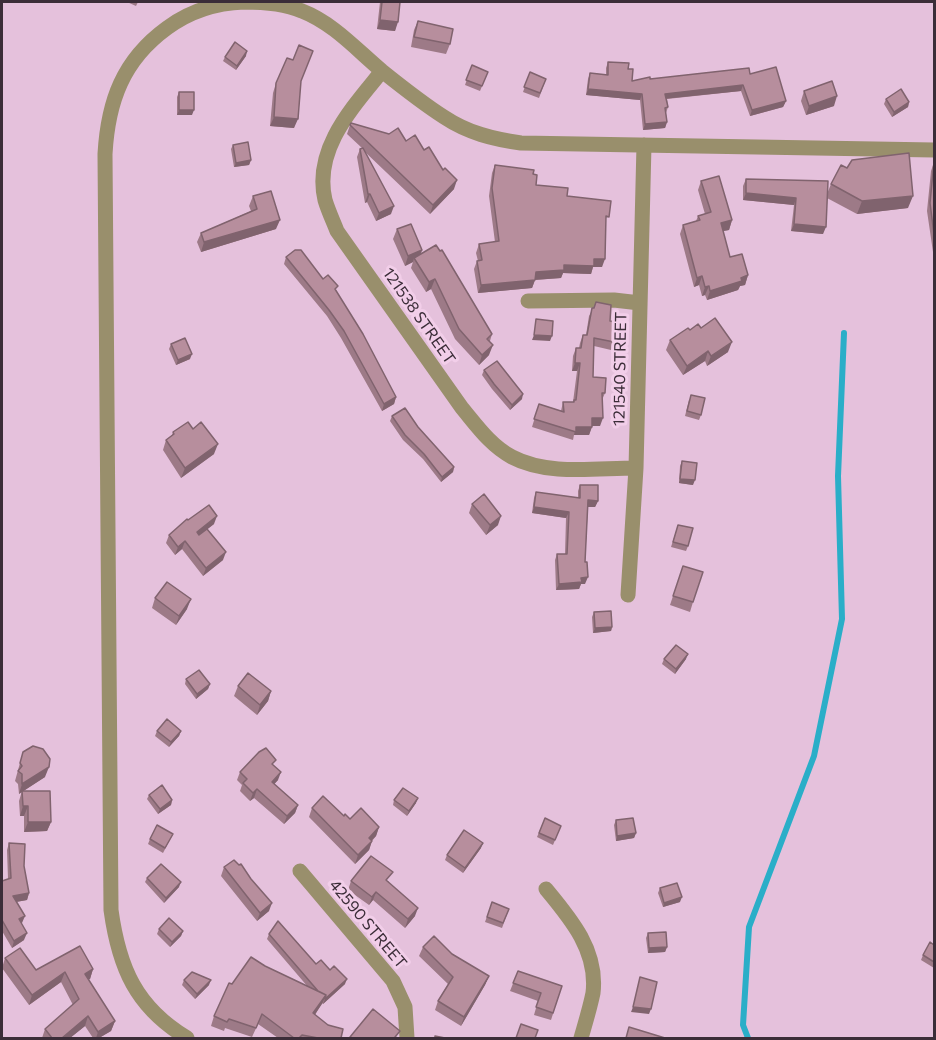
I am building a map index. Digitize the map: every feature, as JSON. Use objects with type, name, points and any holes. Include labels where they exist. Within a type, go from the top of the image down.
[{"type":"street","points":[[187,1038],[158,1016],[135,988],[124,969],[111,910],[104,206],[106,143],[110,111],[117,88],[143,49],[156,36],[182,18],[199,10],[220,4],[270,3],[302,11],[332,28],[382,71],[446,118],[480,135],[521,144],[934,150]]},
{"type":"street","name":"121538 STREET","points":[[382,71],[335,134],[328,153],[323,182],[325,199],[337,231],[462,408],[495,445],[512,457],[546,468],[636,468]]},
{"type":"street","name":"121540 STREET","points":[[628,595],[636,468],[644,145]]},
{"type":"street","points":[[528,301],[614,300],[640,303]]},
{"type":"street","name":"42590 STREET","points":[[300,872],[393,981],[405,1007],[407,1038]]},
{"type":"street","points":[[546,889],[572,921],[588,950],[593,981],[592,994],[581,1038]]},
{"type":"building","points":[[382,2],[400,2],[398,22],[380,20]]},
{"type":"building","points":[[418,21],[453,29],[450,44],[414,37]]},
{"type":"building","points":[[235,42],[247,51],[237,66],[225,57]]},
{"type":"building","points":[[299,45],[313,51],[301,81],[298,119],[274,117],[276,83],[287,58],[293,60]]},
{"type":"building","points":[[608,62],[629,63],[628,69],[633,69],[632,81],[650,77],[650,79],[749,68],[750,74],[776,67],[786,101],[752,110],[743,85],[665,94],[668,107],[665,108],[667,122],[645,124],[642,94],[588,89],[590,73],[608,75]]},
{"type":"building","points":[[472,65],[488,72],[482,86],[466,80]]},
{"type":"building","points":[[530,72],[546,79],[540,93],[524,87]]},
{"type":"building","points":[[832,81],[837,96],[809,106],[804,91]]},
{"type":"building","points":[[901,89],[909,102],[894,112],[886,99]]},
{"type":"building","points":[[179,92],[194,92],[194,110],[179,110]]},
{"type":"building","points":[[351,123],[389,134],[398,128],[406,141],[415,135],[424,150],[429,147],[443,170],[445,168],[457,180],[433,205],[350,125]]},
{"type":"building","points":[[248,142],[251,160],[236,163],[233,145]]},
{"type":"building","points":[[363,148],[394,206],[379,213],[368,194],[360,149]]},
{"type":"building","points":[[909,153],[913,196],[862,201],[831,184],[841,165],[847,168],[852,160]]},
{"type":"building","points":[[934,162],[934,234],[930,203]]},
{"type":"building","points":[[495,165],[534,170],[533,174],[537,175],[536,185],[568,188],[567,196],[611,201],[609,217],[606,216],[605,259],[594,259],[594,266],[564,265],[564,270],[536,272],[535,280],[481,285],[477,261],[482,260],[479,244],[499,241],[492,188]]},
{"type":"building","points":[[719,176],[732,220],[721,223],[730,257],[742,254],[748,275],[741,278],[742,281],[710,291],[709,286],[705,287],[702,276],[697,278],[683,225],[700,220],[698,216],[711,212],[701,181]]},
{"type":"building","points":[[746,179],[828,181],[826,227],[794,224],[796,198],[746,193]]},
{"type":"building","points":[[271,191],[280,220],[204,242],[201,233],[257,209],[253,196]]},
{"type":"building","points":[[411,224],[422,250],[408,256],[397,229]]},
{"type":"building","points":[[436,245],[440,251],[442,250],[492,334],[487,339],[493,345],[482,355],[459,329],[435,279],[429,282],[414,258]]},
{"type":"building","points":[[295,250],[301,250],[323,279],[328,275],[338,286],[335,289],[363,334],[396,397],[384,404],[344,331],[286,257]]},
{"type":"building","points":[[596,302],[611,305],[610,321],[618,322],[614,342],[594,338],[593,377],[606,378],[605,393],[602,393],[603,418],[592,418],[592,427],[576,427],[576,432],[534,419],[539,404],[564,412],[563,402],[576,400],[580,363],[575,363],[576,348],[581,348],[583,335],[587,335],[592,308]]},
{"type":"building","points":[[715,318],[732,342],[711,356],[708,351],[687,366],[670,340],[688,328],[690,330],[698,324],[701,328]]},
{"type":"building","points":[[536,319],[553,321],[552,336],[534,335]]},
{"type":"building","points":[[185,338],[192,354],[178,360],[171,344]]},
{"type":"building","points":[[497,361],[523,394],[512,405],[484,370]]},
{"type":"building","points":[[691,395],[705,398],[701,415],[687,411]]},
{"type":"building","points":[[405,408],[418,427],[454,467],[442,477],[405,435],[392,416]]},
{"type":"building","points":[[188,422],[193,429],[201,422],[218,444],[185,468],[166,440]]},
{"type":"building","points":[[682,461],[697,463],[695,480],[680,479]]},
{"type":"building","points":[[580,485],[598,485],[598,501],[588,500],[585,562],[587,562],[588,577],[581,578],[582,582],[559,584],[557,554],[567,554],[569,512],[534,507],[536,492],[580,498]]},
{"type":"building","points":[[484,494],[501,516],[490,525],[472,504]]},
{"type":"building","points":[[209,505],[217,516],[197,532],[199,535],[207,529],[226,552],[206,568],[185,541],[178,547],[169,535],[187,519]]},
{"type":"building","points":[[678,525],[693,528],[688,546],[673,542]]},
{"type":"building","points":[[683,566],[703,572],[693,602],[673,596]]},
{"type":"building","points":[[167,582],[191,599],[179,616],[155,598]]},
{"type":"building","points":[[611,611],[612,627],[595,628],[594,612]]},
{"type":"building","points":[[676,645],[688,654],[676,669],[664,659]]},
{"type":"building","points":[[199,670],[210,684],[197,694],[186,679]]},
{"type":"building","points":[[248,673],[271,691],[260,705],[238,686]]},
{"type":"building","points":[[167,719],[181,731],[171,742],[157,731]]},
{"type":"building","points":[[33,746],[43,749],[50,759],[49,767],[22,784],[22,774],[18,771],[22,766],[20,763],[23,752]]},
{"type":"building","points":[[266,748],[276,760],[272,764],[281,772],[272,782],[298,805],[287,816],[257,789],[253,793],[243,783],[247,779],[240,772],[259,752]]},
{"type":"building","points":[[162,785],[172,800],[160,809],[149,795]]},
{"type":"building","points":[[403,788],[418,798],[409,811],[394,800]]},
{"type":"building","points":[[22,791],[50,791],[51,822],[28,822],[28,806],[23,806]]},
{"type":"building","points":[[323,796],[350,819],[361,808],[379,827],[369,838],[372,841],[358,855],[312,808]]},
{"type":"building","points":[[545,818],[561,826],[555,840],[539,833]]},
{"type":"building","points":[[633,818],[636,833],[617,836],[616,820]]},
{"type":"building","points":[[157,825],[173,834],[165,848],[150,839]]},
{"type":"building","points":[[464,830],[483,843],[465,868],[447,855]]},
{"type":"building","points":[[9,843],[25,844],[24,866],[29,893],[13,896],[25,916],[19,919],[27,933],[14,941],[2,920],[2,881],[11,878]]},
{"type":"building","points":[[371,856],[393,872],[386,880],[418,908],[408,919],[376,892],[372,897],[351,881]]},
{"type":"building","points":[[234,860],[239,865],[241,864],[272,903],[260,913],[224,867]]},
{"type":"building","points":[[161,864],[181,882],[166,898],[147,878]]},
{"type":"building","points":[[677,883],[682,897],[664,903],[660,888]]},
{"type":"building","points":[[492,902],[509,909],[503,923],[487,917]]},
{"type":"building","points":[[169,918],[183,931],[172,942],[159,929]]},
{"type":"building","points":[[278,921],[316,964],[321,960],[330,970],[334,966],[347,979],[325,999],[326,995],[318,991],[269,934]]},
{"type":"building","points":[[666,932],[667,947],[649,948],[648,933]]},
{"type":"building","points":[[434,936],[452,954],[489,976],[464,1017],[438,1001],[453,977],[423,947]]},
{"type":"building","points":[[930,942],[934,945],[934,962],[923,955]]},
{"type":"building","points":[[80,946],[93,969],[85,974],[115,1021],[98,1032],[88,1016],[62,1038],[52,1038],[45,1029],[79,999],[65,972],[32,995],[5,958],[20,948],[36,970]]},
{"type":"building","points":[[251,957],[326,995],[313,1013],[328,1025],[343,1029],[341,1038],[302,1035],[294,1038],[262,1014],[256,1028],[229,1019],[227,1022],[214,1016],[229,983],[232,984]]},
{"type":"building","points":[[518,971],[562,986],[553,1013],[536,1007],[541,993],[513,983]]},
{"type":"building","points":[[192,972],[211,980],[197,994],[184,980]]},
{"type":"building","points":[[640,977],[657,982],[651,1009],[633,1007]]},
{"type":"building","points":[[373,1009],[400,1031],[395,1037],[397,1038],[350,1037]]},
{"type":"building","points":[[521,1024],[538,1030],[535,1038],[516,1038]]},
{"type":"building","points":[[629,1027],[665,1038],[626,1038]]},
{"type":"waterway","points":[[748,1038],[743,1025],[749,927],[814,756],[842,619],[838,476],[844,333]]}]
